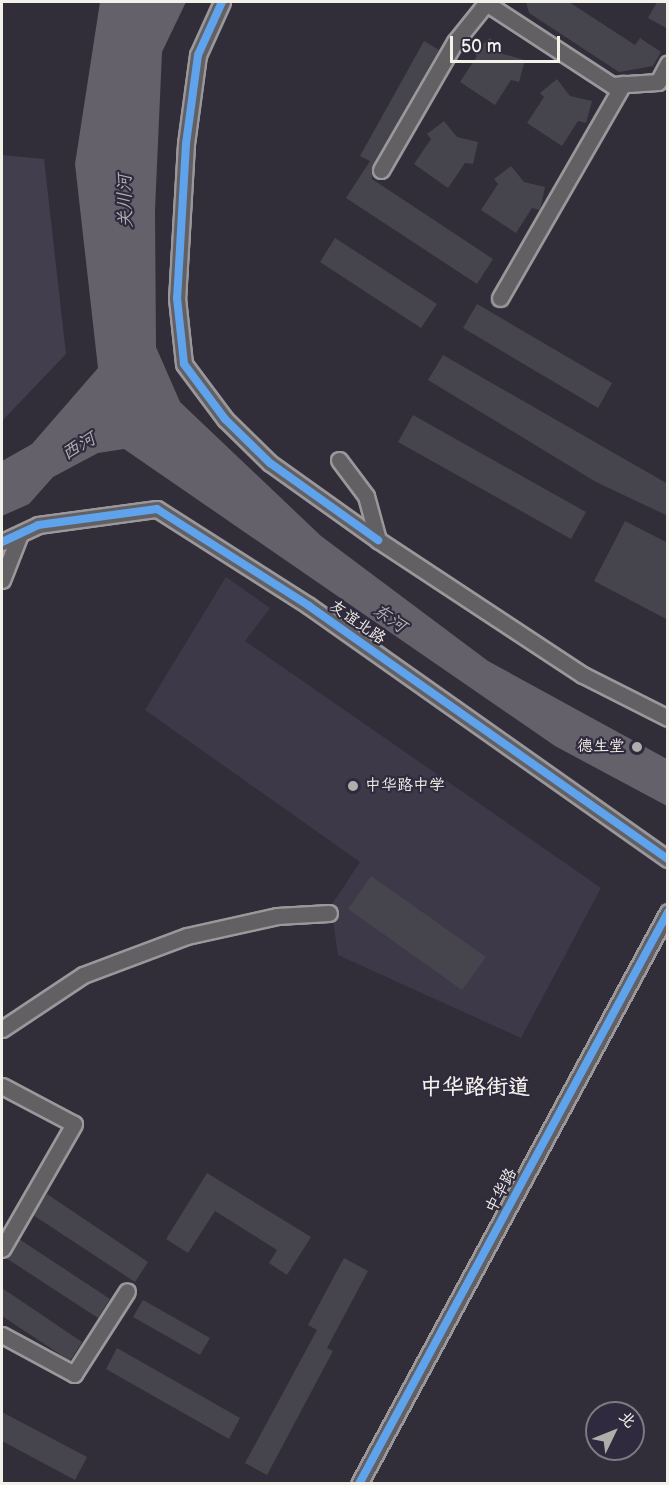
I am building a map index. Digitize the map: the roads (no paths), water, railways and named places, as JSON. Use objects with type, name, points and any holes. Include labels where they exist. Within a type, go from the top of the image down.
[{"type":"street","points":[[222,2],[198,55],[186,144],[177,298],[184,364],[225,419],[270,463],[378,540],[583,675],[668,718]]},
{"type":"street","points":[[381,170],[455,42],[486,2],[612,85],[658,82],[668,63]]},
{"type":"street","points":[[500,298],[623,84]]},
{"type":"street","points":[[339,460],[366,496],[378,540]]},
{"type":"street","name":"友谊北路","points":[[2,542],[38,525],[157,509],[309,606],[668,859]]},
{"type":"street","points":[[2,580],[20,534]]},
{"type":"street","name":"中华路","points":[[359,1484],[668,912]]},
{"type":"street","points":[[2,1029],[83,975],[187,936],[277,916],[329,913]]},
{"type":"street","points":[[2,1086],[74,1124],[2,1249]]},
{"type":"street","points":[[2,1335],[74,1374],[127,1291]]},
{"type":"water","points":[[100,2],[186,2],[162,52],[155,210],[156,347],[180,402],[321,536],[488,661],[667,759],[667,806],[555,746],[124,449],[98,453],[53,477],[29,504],[2,516],[2,461],[32,444],[98,368],[75,164]]},
{"type":"place","name":"德生堂","points":[[637,747]]},
{"type":"place","name":"中华路中学","points":[[353,786]]},
{"type":"district","name":"中华路街道","points":[[475,1088]]},
{"type":"water label","name":"关川河","points":[[126,201]]},
{"type":"water label","name":"西河","points":[[79,447]]},
{"type":"water label","name":"东河","points":[[389,619]]}]
